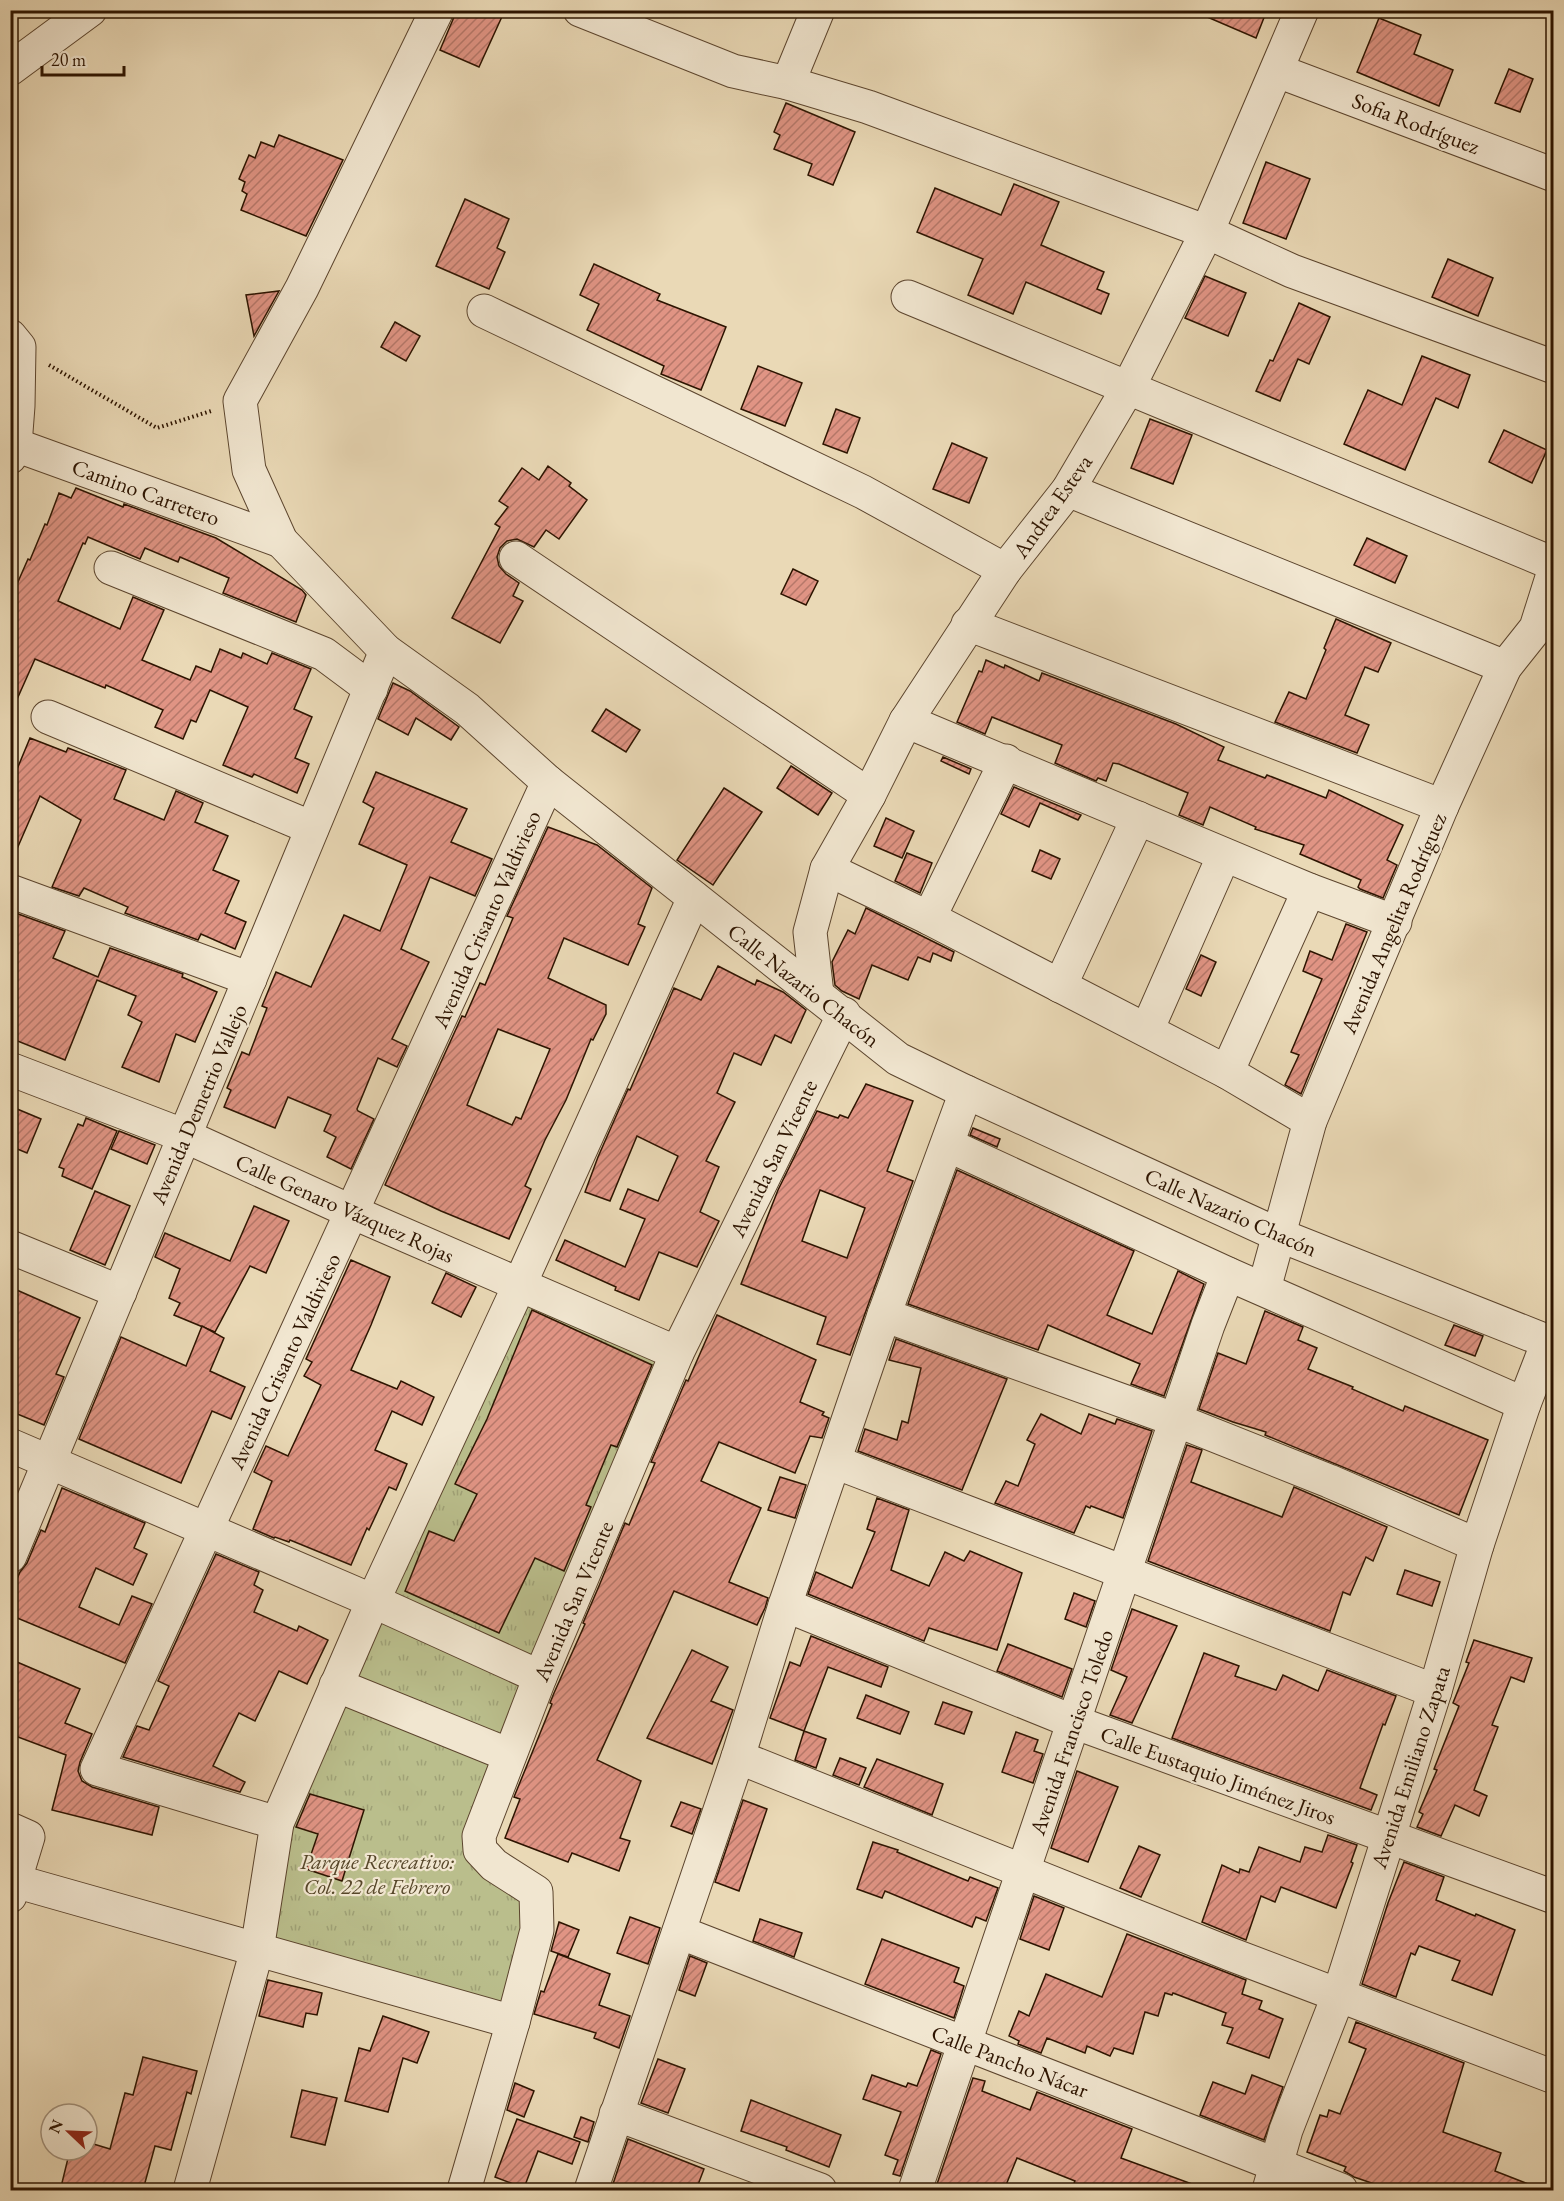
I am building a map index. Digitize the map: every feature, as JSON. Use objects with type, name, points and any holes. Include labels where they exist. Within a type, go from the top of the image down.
[{"type":"street","points":[[10,69],[90,10]]},
{"type":"street","points":[[240,401],[302,288],[437,10]]},
{"type":"street","points":[[580,10],[733,71],[788,83],[868,107],[1206,232],[1292,271],[1554,367]]},
{"type":"street","points":[[788,83],[818,10]]},
{"type":"street","name":"Andrea Esteva","points":[[817,994],[810,932],[827,869],[869,795],[906,721],[1005,570],[1068,490],[1128,388],[1206,232],[1278,71],[1302,10]]},
{"type":"street","name":"Sofia Rodríguez","points":[[1278,71],[1554,175]]},
{"type":"street","points":[[908,297],[1554,564]]},
{"type":"street","points":[[484,310],[863,492],[1005,570]]},
{"type":"street","points":[[12,449],[18,406],[14,341]]},
{"type":"street","name":"Calle Nazario Chacón","points":[[240,401],[249,470],[281,541],[386,651],[467,709],[548,782],[898,1059],[1279,1235],[1551,1343]]},
{"type":"street","name":"Camino Carretero","points":[[12,449],[281,541]]},
{"type":"street","points":[[1068,490],[1505,667]]},
{"type":"street","points":[[516,558],[869,795]]},
{"type":"street","points":[[111,568],[324,654],[370,689]]},
{"type":"street","name":"Avenida Angelita Rodríguez","points":[[1264,1289],[1310,1121],[1443,806],[1505,667],[1536,628],[1554,571]]},
{"type":"street","points":[[968,624],[1443,806]]},
{"type":"street","name":"Avenida Demetrio Vallejo","points":[[10,1556],[386,651]]},
{"type":"street","points":[[48,717],[312,828]]},
{"type":"street","points":[[906,721],[1309,890],[1395,922]]},
{"type":"street","points":[[929,918],[1006,761]]},
{"type":"street","name":"Avenida Crisanto Valdivieso","points":[[278,1823],[97,1769],[548,782]]},
{"type":"street","points":[[1060,986],[1138,818]]},
{"type":"street","points":[[1147,1030],[1224,855]]},
{"type":"street","points":[[827,869],[929,918],[1147,1030],[1227,1072],[1310,1121]]},
{"type":"street","points":[[1227,1072],[1309,890]]},
{"type":"street","points":[[10,891],[250,979]]},
{"type":"street","points":[[190,2190],[257,1950],[278,1823],[373,1601],[519,1286],[694,898]]},
{"type":"street","name":"Avenida San Vicente","points":[[464,2190],[537,1930],[536,1892],[494,1864],[480,1850],[479,1836],[540,1677],[677,1353],[844,1014]]},
{"type":"street","name":"Calle Genaro Vázquez Rojas","points":[[10,1070],[185,1136],[519,1286],[677,1353]]},
{"type":"street","points":[[591,2190],[738,1757],[785,1605],[884,1315],[966,1092]]},
{"type":"street","points":[[948,1146],[1228,1274],[1524,1404]]},
{"type":"street","points":[[10,1247],[120,1292]]},
{"type":"street","name":"Avenida Francisco Toledo","points":[[915,2190],[1176,1420],[1228,1274]]},
{"type":"street","points":[[884,1315],[1176,1420],[1329,1481],[1477,1545]]},
{"type":"street","name":"Avenida Emiliano Zapata","points":[[1274,2178],[1286,2130],[1339,1994],[1435,1691],[1477,1545],[1524,1404],[1551,1343]]},
{"type":"street","points":[[10,1445],[373,1601],[540,1677]]},
{"type":"street","points":[[835,1462],[1435,1691]]},
{"type":"street","name":"Calle Eustaquio Jiménez Jiros","points":[[785,1605],[1074,1722],[1554,1897]]},
{"type":"street","points":[[336,1685],[509,1755]]},
{"type":"street","points":[[738,1757],[1230,1953],[1554,2077]]},
{"type":"street","points":[[19,1833],[13,1889],[257,1950],[513,2022]]},
{"type":"street","name":"Calle Pancho Nácar","points":[[679,1932],[965,2044],[1274,2178],[1341,2190]]},
{"type":"street","points":[[616,2114],[820,2190]]},
{"type":"path","points":[[14,341],[157,428],[240,401]]},
{"type":"green space","name":"Parque Recreativo: Col. 22 de Febrero","points":[[519,1286],[677,1353],[481,1850],[536,1892],[513,2022],[257,1950],[277,1823]]},
{"type":"building","points":[[457,10],[505,10],[479,67],[440,50]]},
{"type":"building","points":[[1191,10],[1267,10],[1256,38]]},
{"type":"building","points":[[1379,18],[1421,35],[1414,54],[1453,70],[1439,106],[1357,72]]},
{"type":"building","points":[[1509,69],[1533,79],[1520,112],[1495,103]]},
{"type":"building","points":[[786,103],[855,132],[833,185],[808,175],[812,164],[774,149],[780,135],[774,132]]},
{"type":"building","points":[[279,135],[343,160],[306,236],[241,210],[247,194],[242,191],[245,182],[239,179],[249,155],[255,158],[261,142],[274,147]]},
{"type":"building","points":[[1266,162],[1310,179],[1286,239],[1243,223]]},
{"type":"building","points":[[1014,184],[1059,202],[1041,245],[1104,272],[1097,289],[1109,294],[1101,314],[1026,282],[1013,314],[968,295],[983,259],[917,232],[935,188],[1001,215]]},
{"type":"building","points":[[465,199],[509,219],[497,248],[505,252],[489,289],[436,266]]},
{"type":"building","points":[[1448,259],[1493,278],[1478,316],[1432,297]]},
{"type":"building","points":[[594,264],[660,294],[657,300],[726,327],[701,390],[661,374],[664,366],[587,330],[599,304],[580,295]]},
{"type":"building","points":[[1205,276],[1246,293],[1228,336],[1185,318]]},
{"type":"building","points":[[279,291],[254,336],[246,295]]},
{"type":"building","points":[[1299,303],[1330,317],[1309,364],[1298,359],[1280,401],[1256,391],[1270,360],[1273,361]]},
{"type":"building","points":[[395,322],[420,336],[406,361],[381,347]]},
{"type":"building","points":[[1422,356],[1470,375],[1458,408],[1436,398],[1405,470],[1344,444],[1368,390],[1402,405]]},
{"type":"building","points":[[758,366],[802,383],[785,426],[741,409]]},
{"type":"building","points":[[836,409],[860,418],[847,453],[823,444]]},
{"type":"building","points":[[1150,419],[1192,435],[1173,484],[1131,468]]},
{"type":"building","points":[[1504,430],[1547,450],[1532,483],[1489,462]]},
{"type":"building","points":[[952,443],[987,458],[969,503],[933,489]]},
{"type":"building","points":[[548,466],[571,483],[569,486],[587,500],[559,539],[546,530],[534,547],[517,539],[507,541],[500,548],[497,557],[499,566],[519,583],[513,596],[523,601],[500,643],[452,618],[500,527],[495,524],[508,507],[499,501],[522,468],[539,480]]},
{"type":"building","points":[[76,488],[123,507],[124,504],[216,538],[302,590],[306,595],[296,622],[223,593],[229,578],[180,557],[178,562],[145,548],[140,559],[88,537],[85,544],[83,543],[58,601],[120,629],[133,597],[164,610],[142,660],[190,680],[196,666],[211,672],[220,649],[241,658],[243,653],[267,664],[272,653],[311,669],[294,709],[312,717],[295,758],[309,764],[297,793],[254,774],[252,777],[223,765],[248,707],[210,690],[196,722],[191,720],[183,739],[155,727],[163,710],[106,685],[105,688],[35,659],[10,715],[10,600],[45,524],[47,525],[59,493],[71,498]]},
{"type":"building","points":[[1367,538],[1407,556],[1395,583],[1354,565]]},
{"type":"building","points":[[793,569],[818,581],[806,605],[781,594]]},
{"type":"building","points":[[1336,619],[1391,643],[1378,672],[1365,667],[1345,715],[1369,725],[1357,753],[1275,722],[1289,692],[1306,699]]},
{"type":"building","points":[[986,660],[1004,668],[1005,665],[1039,681],[1042,673],[1176,724],[1224,747],[1218,760],[1265,778],[1267,775],[1326,798],[1329,790],[1403,825],[1387,860],[1397,865],[1383,898],[1360,889],[1358,887],[1361,880],[1300,854],[1304,845],[1255,829],[1256,827],[1210,807],[1203,825],[1179,815],[1188,793],[1119,764],[1113,763],[1106,781],[1098,778],[1096,781],[1055,763],[1062,745],[992,717],[985,734],[957,722]]},
{"type":"building","points":[[393,683],[410,691],[459,727],[451,740],[416,718],[408,735],[378,719]]},
{"type":"building","points":[[606,709],[640,730],[626,752],[592,731]]},
{"type":"building","points":[[30,738],[66,752],[68,748],[126,770],[114,799],[164,820],[176,791],[203,803],[195,822],[228,836],[213,870],[239,881],[225,913],[246,922],[235,949],[201,934],[198,940],[125,913],[128,907],[84,888],[79,896],[52,887],[81,820],[40,796],[10,865],[10,786]]},
{"type":"building","points":[[943,757],[971,769],[969,774],[941,761]]},
{"type":"building","points":[[791,766],[832,793],[818,815],[777,788]]},
{"type":"building","points":[[376,772],[467,809],[451,842],[492,859],[475,896],[430,877],[401,949],[429,962],[392,1039],[407,1046],[397,1067],[378,1058],[357,1109],[374,1119],[351,1169],[327,1157],[336,1137],[324,1131],[331,1115],[288,1097],[275,1128],[224,1107],[231,1090],[227,1088],[242,1052],[249,1055],[267,1008],[262,1006],[276,972],[311,987],[344,915],[380,931],[407,865],[359,844],[374,808],[363,802]]},
{"type":"building","points":[[1014,787],[1081,815],[1078,820],[1040,803],[1029,827],[1001,814]]},
{"type":"building","points":[[724,788],[762,812],[713,885],[677,860]]},
{"type":"building","points":[[886,818],[914,831],[902,858],[874,846]]},
{"type":"building","points":[[548,827],[597,845],[652,888],[638,924],[645,927],[628,965],[564,938],[548,978],[606,1005],[606,1014],[593,1040],[591,1039],[566,1100],[525,1186],[531,1189],[509,1239],[385,1185],[462,1016],[465,1017],[480,983],[485,985],[513,918],[507,916]],"holes":[[[498,1029],[550,1049],[521,1119],[516,1117],[512,1125],[467,1105]]]},
{"type":"building","points":[[1040,850],[1060,859],[1051,879],[1032,871]]},
{"type":"building","points":[[907,853],[932,863],[920,893],[895,881]]},
{"type":"building","points":[[866,908],[954,952],[951,961],[933,953],[930,962],[918,957],[908,980],[872,965],[859,999],[842,991],[835,985],[832,962],[848,930],[855,934]]},
{"type":"building","points":[[10,911],[65,931],[53,958],[98,977],[110,948],[183,974],[182,977],[217,992],[195,1042],[176,1034],[159,1082],[122,1067],[142,1022],[128,1015],[136,996],[97,980],[65,1060],[10,1038]]},
{"type":"building","points":[[1346,924],[1367,932],[1301,1094],[1285,1085],[1299,1055],[1291,1052],[1322,979],[1303,971],[1310,951],[1332,960]]},
{"type":"building","points":[[1201,955],[1216,962],[1201,996],[1186,989]]},
{"type":"building","points":[[718,966],[755,985],[757,980],[783,992],[806,1010],[791,1043],[775,1035],[761,1065],[734,1053],[717,1093],[735,1102],[706,1161],[719,1167],[700,1212],[719,1221],[697,1267],[659,1252],[639,1300],[556,1260],[565,1240],[625,1267],[645,1219],[620,1209],[628,1189],[658,1201],[678,1156],[637,1136],[610,1201],[585,1192],[598,1157],[674,988],[701,1000]]},
{"type":"building","points":[[866,1084],[913,1101],[887,1171],[913,1181],[850,1355],[817,1344],[826,1317],[741,1284],[778,1190],[817,1111],[838,1118],[840,1115],[848,1118]],"holes":[[[820,1190],[865,1208],[847,1258],[802,1241]]]},
{"type":"building","points":[[10,1106],[41,1119],[27,1153],[10,1146]]},
{"type":"building","points":[[86,1118],[117,1131],[92,1189],[62,1176],[64,1169],[59,1167],[78,1124],[83,1126]]},
{"type":"building","points":[[973,1128],[1000,1139],[997,1147],[970,1135]]},
{"type":"building","points":[[119,1131],[155,1145],[147,1164],[111,1149]]},
{"type":"building","points":[[957,1170],[1134,1251],[1107,1315],[1152,1334],[1178,1271],[1204,1284],[1164,1396],[1131,1384],[1140,1364],[1048,1325],[1038,1350],[908,1304]]},
{"type":"building","points":[[95,1191],[130,1206],[105,1265],[70,1250]]},
{"type":"building","points":[[254,1206],[289,1221],[266,1273],[250,1266],[215,1332],[174,1315],[180,1303],[169,1298],[180,1269],[155,1257],[165,1233],[230,1261]]},
{"type":"building","points":[[351,1260],[390,1277],[351,1370],[397,1389],[401,1381],[434,1397],[422,1425],[392,1411],[375,1450],[407,1464],[396,1490],[389,1487],[369,1530],[367,1528],[351,1565],[290,1540],[289,1542],[274,1538],[253,1529],[272,1481],[254,1472],[266,1446],[288,1456],[321,1385],[304,1376],[312,1362],[306,1359]]},
{"type":"building","points":[[446,1273],[476,1287],[461,1317],[432,1303]]},
{"type":"building","points":[[10,1287],[80,1318],[56,1374],[64,1377],[44,1425],[10,1411]]},
{"type":"building","points":[[532,1310],[652,1365],[617,1447],[611,1445],[586,1505],[591,1507],[564,1571],[535,1558],[499,1633],[405,1591],[429,1531],[454,1541],[477,1494],[455,1484],[487,1419]]},
{"type":"building","points":[[1265,1311],[1303,1327],[1298,1340],[1317,1348],[1308,1369],[1403,1411],[1405,1406],[1488,1440],[1459,1515],[1265,1435],[1266,1432],[1199,1409],[1218,1353],[1246,1364]]},
{"type":"building","points":[[717,1315],[816,1360],[800,1402],[824,1412],[822,1415],[829,1418],[822,1438],[810,1436],[795,1473],[719,1442],[701,1481],[761,1508],[729,1582],[768,1598],[765,1608],[757,1625],[674,1591],[597,1760],[641,1781],[620,1838],[630,1841],[619,1871],[572,1853],[568,1862],[505,1838],[520,1799],[514,1797],[552,1704],[550,1703],[554,1693],[585,1624],[583,1623],[625,1523],[629,1525],[655,1463],[651,1462]]},
{"type":"building","points":[[1454,1325],[1483,1336],[1475,1356],[1445,1345]]},
{"type":"building","points":[[202,1326],[224,1338],[210,1371],[245,1387],[231,1419],[212,1411],[181,1483],[79,1439],[121,1337],[186,1366]]},
{"type":"building","points":[[896,1339],[1007,1379],[962,1490],[858,1451],[865,1429],[897,1440],[902,1421],[908,1423],[921,1368],[889,1360]]},
{"type":"building","points":[[1041,1414],[1081,1434],[1089,1414],[1115,1424],[1117,1419],[1152,1431],[1123,1518],[1086,1506],[1074,1533],[995,1503],[1006,1481],[1018,1486],[1035,1444],[1027,1440]]},
{"type":"building","points":[[1187,1445],[1202,1450],[1191,1482],[1282,1517],[1294,1487],[1387,1527],[1373,1561],[1366,1557],[1350,1595],[1343,1592],[1330,1631],[1148,1561]]},
{"type":"building","points":[[780,1477],[806,1485],[795,1518],[768,1510]]},
{"type":"building","points":[[62,1488],[145,1523],[134,1548],[147,1554],[133,1585],[96,1568],[79,1607],[119,1625],[132,1596],[152,1604],[125,1663],[10,1615],[10,1595],[41,1530],[45,1532]]},
{"type":"building","points":[[877,1498],[909,1510],[891,1570],[929,1586],[945,1552],[964,1561],[970,1551],[1022,1573],[997,1650],[929,1628],[924,1641],[808,1594],[816,1572],[852,1588],[875,1532],[867,1529]]},
{"type":"building","points":[[216,1554],[259,1572],[254,1585],[263,1590],[254,1612],[297,1631],[299,1626],[328,1640],[307,1684],[279,1671],[255,1721],[239,1713],[213,1766],[245,1782],[240,1792],[123,1757],[137,1726],[149,1730],[169,1686],[158,1681]]},
{"type":"building","points":[[1405,1570],[1440,1582],[1432,1606],[1397,1594]]},
{"type":"building","points":[[1074,1593],[1095,1601],[1086,1627],[1065,1619]]},
{"type":"building","points":[[1132,1609],[1177,1626],[1132,1723],[1110,1715],[1127,1677],[1111,1670]]},
{"type":"building","points":[[811,1636],[888,1667],[881,1687],[828,1667],[804,1731],[770,1718],[790,1662],[800,1666]]},
{"type":"building","points":[[1474,1640],[1532,1658],[1524,1682],[1511,1677],[1492,1725],[1498,1727],[1474,1790],[1487,1796],[1479,1816],[1455,1805],[1441,1836],[1417,1827],[1423,1814],[1419,1812],[1437,1770],[1434,1769],[1459,1706],[1453,1703],[1469,1663],[1466,1662]]},
{"type":"building","points":[[1008,1644],[1072,1669],[1062,1697],[997,1671]]},
{"type":"building","points":[[692,1650],[728,1667],[711,1701],[733,1710],[712,1764],[647,1738]]},
{"type":"building","points":[[1204,1653],[1239,1666],[1235,1676],[1276,1690],[1283,1675],[1318,1691],[1327,1670],[1396,1696],[1385,1725],[1383,1724],[1360,1788],[1377,1795],[1371,1810],[1172,1738]]},
{"type":"building","points":[[10,1659],[80,1689],[65,1723],[92,1734],[78,1771],[82,1781],[92,1787],[159,1807],[152,1835],[52,1810],[66,1755],[10,1734]]},
{"type":"building","points":[[866,1695],[909,1712],[900,1734],[857,1718]]},
{"type":"building","points":[[943,1702],[972,1712],[964,1734],[935,1724]]},
{"type":"building","points":[[804,1731],[826,1739],[816,1768],[795,1760]]},
{"type":"building","points":[[1016,1732],[1038,1740],[1034,1751],[1043,1754],[1033,1783],[1002,1772]]},
{"type":"building","points":[[840,1758],[866,1768],[859,1785],[833,1775]]},
{"type":"building","points":[[877,1759],[943,1784],[932,1815],[864,1787]]},
{"type":"building","points":[[1077,1771],[1118,1787],[1088,1862],[1051,1848]]},
{"type":"building","points":[[310,1794],[364,1810],[342,1881],[306,1869],[318,1834],[296,1827]]},
{"type":"building","points":[[743,1800],[767,1809],[739,1891],[715,1882]]},
{"type":"building","points":[[681,1802],[701,1809],[692,1834],[671,1826]]},
{"type":"building","points":[[1328,1835],[1357,1845],[1351,1862],[1353,1863],[1336,1908],[1281,1887],[1275,1902],[1261,1896],[1246,1940],[1202,1922],[1222,1865],[1239,1873],[1240,1869],[1249,1872],[1259,1847],[1300,1862],[1305,1847],[1322,1852]]},
{"type":"building","points":[[873,1842],[898,1850],[897,1852],[968,1881],[970,1877],[998,1888],[986,1921],[976,1917],[972,1927],[885,1891],[882,1898],[857,1889]]},
{"type":"building","points":[[1139,1846],[1160,1855],[1141,1897],[1120,1888]]},
{"type":"building","points":[[1404,1862],[1444,1877],[1436,1900],[1515,1930],[1492,1995],[1452,1980],[1460,1961],[1419,1946],[1415,1955],[1411,1953],[1396,1997],[1362,1984]]},
{"type":"building","points":[[1034,1896],[1064,1908],[1049,1950],[1020,1939]]},
{"type":"building","points":[[630,1917],[660,1928],[648,1964],[617,1953]]},
{"type":"building","points":[[760,1919],[802,1933],[794,1957],[753,1941]]},
{"type":"building","points":[[559,1922],[579,1930],[568,1957],[551,1951]]},
{"type":"building","points":[[1127,1934],[1246,1980],[1242,1994],[1262,2001],[1259,2009],[1283,2019],[1269,2058],[1227,2043],[1233,2028],[1222,2025],[1226,2013],[1173,1993],[1172,1995],[1165,1993],[1158,2016],[1145,2012],[1133,2054],[1114,2048],[1110,2056],[1087,2046],[1085,2053],[1047,2038],[1041,2053],[1018,2044],[1019,2041],[1009,2036],[1019,2011],[1029,2016],[1046,1974],[1102,1997]]},
{"type":"building","points":[[882,1939],[959,1968],[954,1982],[964,1986],[954,2018],[865,1984]]},
{"type":"building","points":[[558,1954],[610,1974],[599,2005],[630,2016],[619,2048],[594,2038],[596,2033],[534,2014],[541,1991],[544,1992]]},
{"type":"building","points":[[690,1956],[707,1963],[695,1996],[679,1990]]},
{"type":"building","points":[[268,1980],[322,1993],[317,2015],[306,2013],[303,2027],[259,2016]]},
{"type":"building","points":[[383,2016],[429,2032],[417,2063],[403,2058],[388,2112],[345,2101],[359,2048],[370,2051]]},
{"type":"building","points":[[1356,2022],[1464,2063],[1443,2132],[1501,2153],[1495,2171],[1541,2190],[1392,2190],[1354,2177],[1344,2171],[1346,2167],[1307,2152],[1320,2115],[1327,2117],[1329,2110],[1340,2114],[1366,2049],[1349,2042]]},
{"type":"building","points":[[931,2050],[941,2054],[900,2176],[893,2174],[898,2160],[885,2155],[901,2112],[863,2099],[872,2075],[906,2087],[908,2083],[917,2086]]},
{"type":"building","points":[[143,2057],[197,2071],[191,2094],[187,2092],[171,2150],[155,2146],[143,2190],[73,2190],[61,2187],[67,2162],[99,2162],[99,2146],[110,2149],[125,2093],[133,2095]]},
{"type":"building","points":[[658,2059],[685,2069],[668,2113],[641,2103]]},
{"type":"building","points":[[1252,2075],[1283,2087],[1264,2140],[1200,2115],[1213,2082],[1245,2094]]},
{"type":"building","points":[[973,2078],[985,2081],[982,2091],[1030,2110],[1037,2092],[1132,2129],[1121,2158],[1203,2188],[1203,2190],[1071,2190],[1075,2181],[1017,2158],[1004,2190],[935,2190]]},
{"type":"building","points":[[515,2083],[534,2091],[524,2117],[507,2110]]},
{"type":"building","points":[[302,2090],[337,2098],[325,2145],[291,2137]]},
{"type":"building","points":[[751,2100],[841,2135],[829,2167],[786,2150],[787,2147],[741,2131]]},
{"type":"building","points":[[581,2117],[594,2122],[588,2142],[574,2137]]},
{"type":"building","points":[[517,2119],[580,2142],[572,2164],[538,2151],[524,2188],[495,2177]]},
{"type":"building","points":[[628,2139],[704,2169],[696,2190],[611,2190]]}]
